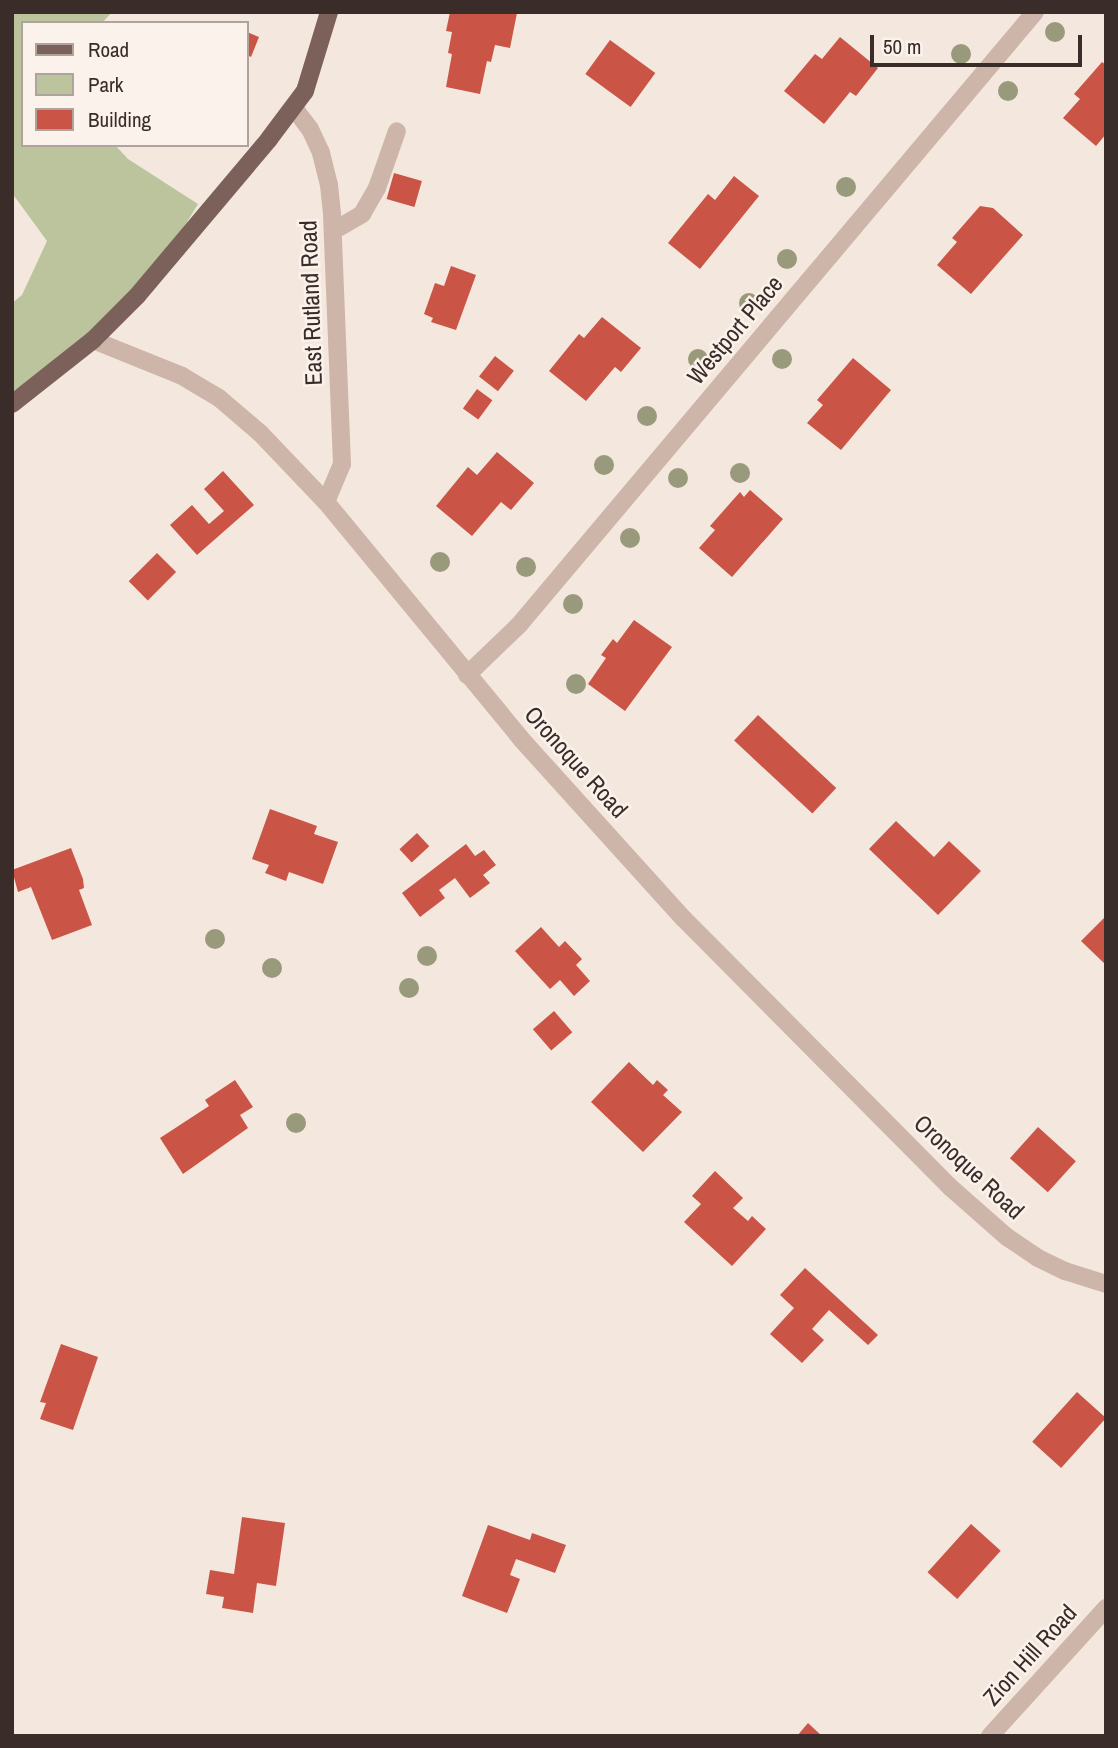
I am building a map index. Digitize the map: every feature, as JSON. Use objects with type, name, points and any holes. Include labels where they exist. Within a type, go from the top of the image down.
[{"type":"main road","points":[[12,404],[93,340],[137,296],[294,108],[312,75],[329,12]]},
{"type":"street","name":"Westport Place","points":[[467,675],[519,625],[1035,12]]},
{"type":"street","name":"East Rutland Road","points":[[294,108],[310,129],[321,153],[329,185],[342,464],[326,502]]},
{"type":"street","points":[[332,231],[362,214],[377,188],[397,131]]},
{"type":"street","name":"Oronoque Road","points":[[93,340],[182,376],[219,398],[260,433],[326,502],[467,675],[684,919],[950,1187],[1007,1237],[1038,1258],[1065,1271],[1106,1284]]},
{"type":"street","name":"Zion Hill Road","points":[[990,1736],[1106,1608]]},
{"type":"green space","points":[[12,12],[112,12],[104,21],[21,21],[21,147],[117,147],[128,159],[198,204],[184,227],[129,296],[67,355],[12,392],[12,303],[22,295],[47,241],[12,193]]},
{"type":"building","points":[[450,12],[517,13],[510,48],[495,45],[491,62],[487,61],[480,94],[446,87],[452,54],[448,53],[452,32],[446,31]]},
{"type":"building","points":[[248,32],[259,37],[251,57],[248,56]]},
{"type":"building","points":[[840,37],[878,68],[856,96],[850,92],[824,124],[784,91],[815,54],[822,59]]},
{"type":"building","points":[[610,40],[655,73],[631,107],[585,74]]},
{"type":"building","points":[[1102,62],[1106,65],[1106,134],[1096,146],[1063,118],[1080,99],[1074,94]]},
{"type":"building","points":[[394,173],[422,181],[414,207],[387,199]]},
{"type":"building","points":[[734,176],[759,196],[700,269],[668,243],[708,194],[715,200]]},
{"type":"building","points":[[980,206],[993,208],[1023,235],[971,294],[937,265],[957,242],[952,238]]},
{"type":"building","points":[[451,266],[476,275],[456,330],[431,322],[433,318],[424,314],[435,283],[444,286]]},
{"type":"building","points":[[602,317],[641,348],[621,372],[615,367],[586,401],[549,371],[579,334],[584,338]]},
{"type":"building","points":[[495,356],[514,371],[498,391],[479,376]]},
{"type":"building","points":[[853,358],[891,390],[841,450],[807,423],[823,405],[817,400]]},
{"type":"building","points":[[477,389],[492,400],[478,420],[463,408]]},
{"type":"building","points":[[497,452],[534,483],[511,510],[501,502],[472,536],[436,506],[468,467],[477,475]]},
{"type":"building","points":[[223,471],[254,505],[197,555],[170,525],[192,505],[209,524],[224,511],[204,489]]},
{"type":"building","points":[[750,490],[783,519],[732,577],[699,548],[715,530],[710,526],[740,492],[744,497]]},
{"type":"building","points":[[157,553],[176,572],[148,600],[129,581]]},
{"type":"building","points":[[634,620],[672,647],[625,711],[588,684],[606,658],[601,655],[613,639],[617,643]]},
{"type":"building","points":[[758,715],[836,788],[812,814],[734,741]]},
{"type":"building","points":[[270,809],[317,826],[314,834],[338,842],[323,884],[289,872],[286,881],[265,873],[269,865],[252,859]]},
{"type":"building","points":[[896,821],[934,857],[949,841],[981,871],[938,915],[869,849]]},
{"type":"building","points":[[417,833],[429,846],[412,863],[399,849]]},
{"type":"building","points":[[466,844],[475,856],[484,850],[496,865],[483,875],[490,883],[470,898],[455,878],[439,890],[445,898],[420,917],[402,893]]},
{"type":"building","points":[[71,848],[83,879],[84,888],[79,890],[92,925],[52,940],[31,887],[18,892],[12,870]]},
{"type":"building","points":[[1106,916],[1106,965],[1081,941]]},
{"type":"building","points":[[541,927],[559,947],[565,941],[582,959],[576,965],[590,981],[574,996],[560,980],[550,989],[515,951]]},
{"type":"building","points":[[554,1011],[572,1032],[551,1051],[533,1029]]},
{"type":"building","points":[[629,1062],[653,1085],[657,1080],[668,1090],[663,1095],[682,1112],[643,1152],[591,1102]]},
{"type":"building","points":[[235,1080],[253,1107],[240,1115],[248,1128],[183,1174],[160,1138],[209,1106],[205,1100]]},
{"type":"building","points":[[1038,1127],[1076,1161],[1048,1192],[1010,1158]]},
{"type":"building","points":[[715,1171],[743,1198],[733,1208],[748,1221],[752,1216],[766,1229],[732,1266],[684,1222],[701,1204],[692,1196]]},
{"type":"building","points":[[805,1268],[878,1335],[868,1345],[829,1310],[812,1329],[824,1340],[802,1363],[770,1334],[794,1308],[780,1295]]},
{"type":"building","points":[[61,1344],[98,1357],[73,1430],[40,1419],[46,1403],[40,1402]]},
{"type":"building","points":[[1077,1392],[1106,1418],[1061,1468],[1032,1442]]},
{"type":"building","points":[[242,1517],[285,1523],[276,1586],[257,1583],[253,1613],[222,1608],[224,1597],[206,1594],[210,1570],[234,1574]]},
{"type":"building","points":[[971,1524],[1001,1551],[957,1599],[928,1572]]},
{"type":"building","points":[[488,1525],[530,1540],[532,1533],[566,1545],[555,1573],[516,1559],[510,1575],[520,1579],[507,1613],[462,1596]]},
{"type":"building","points":[[808,1723],[822,1736],[797,1736]]}]
